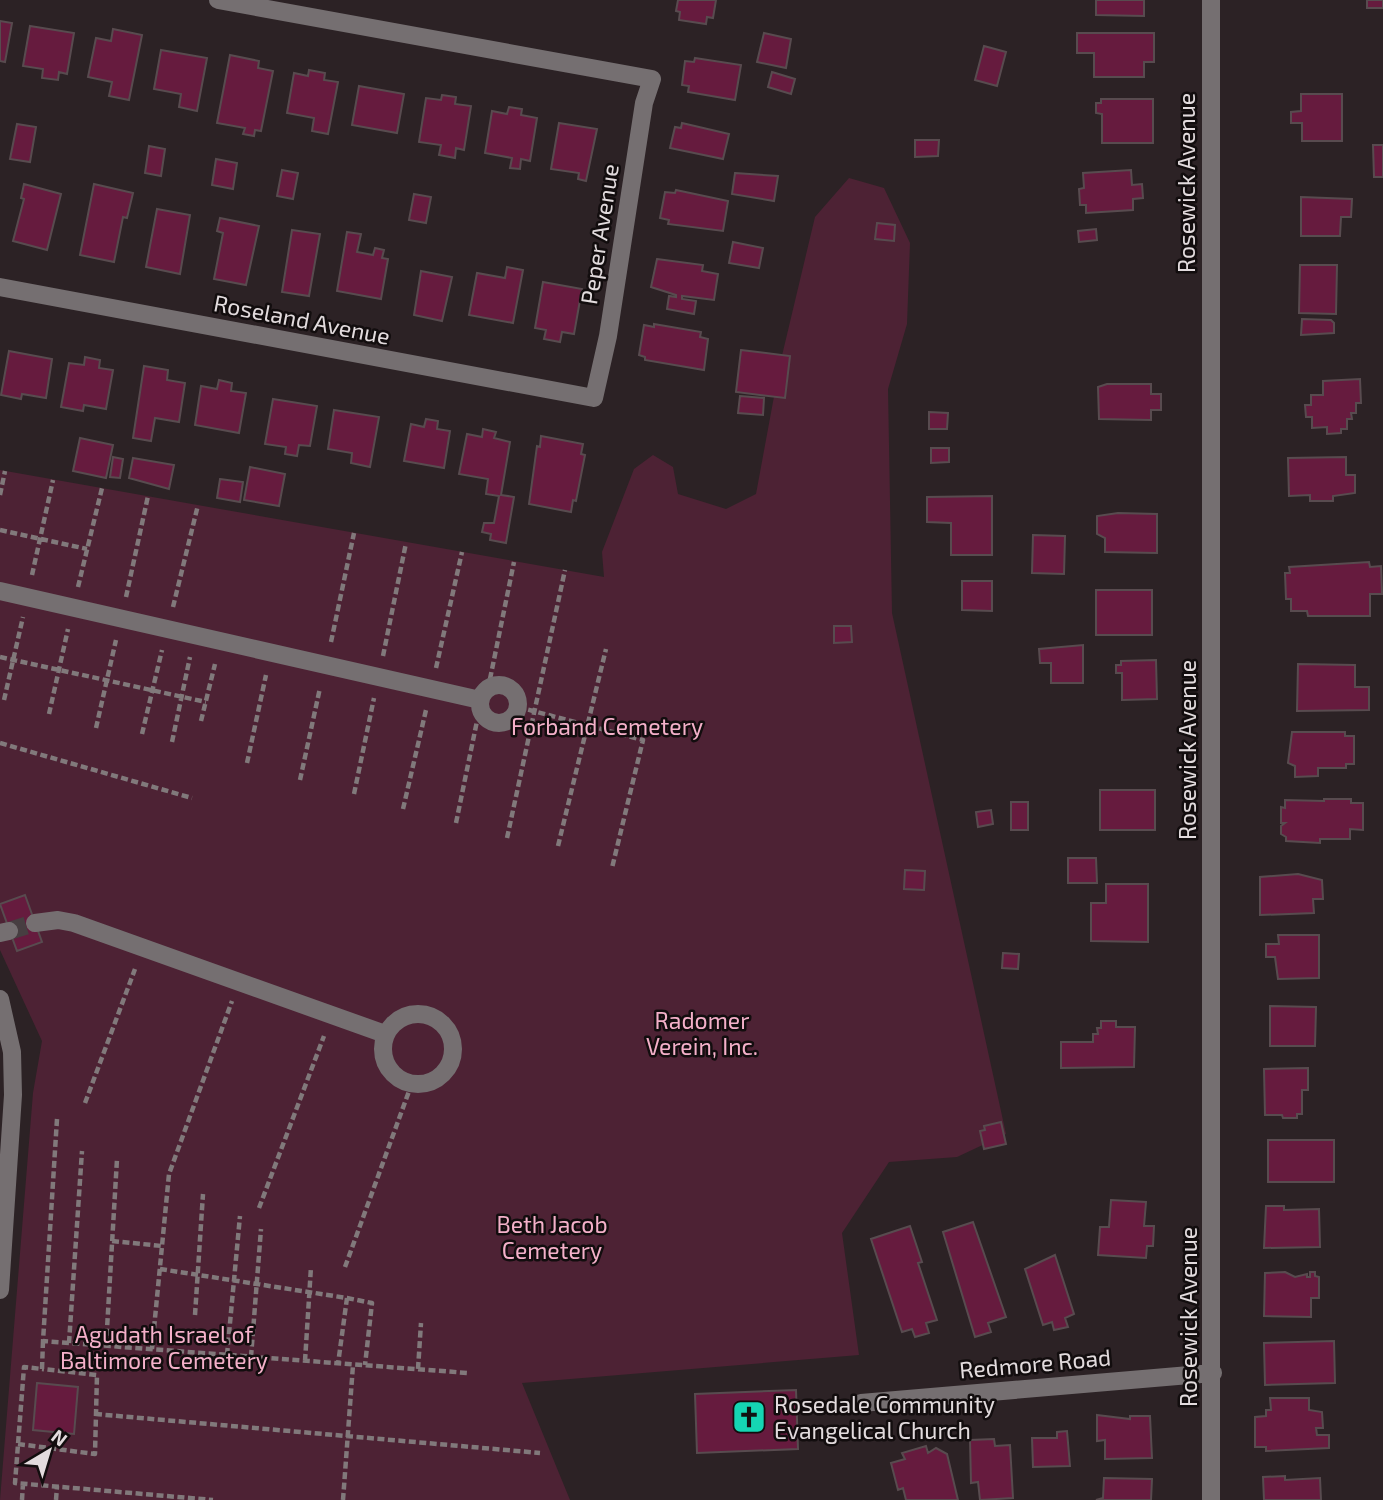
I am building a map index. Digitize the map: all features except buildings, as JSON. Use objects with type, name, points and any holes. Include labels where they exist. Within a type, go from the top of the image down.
[{"type":"street","name":"Peper Avenue","points":[[218,0],[652,79],[644,103],[608,336],[594,398]]},
{"type":"street","name":"Rosewick Avenue","points":[[1211,0],[1211,1500]]},
{"type":"street","name":"Roseland Avenue","points":[[0,287],[594,398]]},
{"type":"street","points":[[0,591],[482,698],[501,684],[511,688],[526,710],[506,722],[493,722],[484,717],[482,698]]},
{"type":"street","points":[[35,923],[58,920],[74,923],[333,1013],[385,1034]]},
{"type":"street","points":[[0,999],[12,1052],[13,1095],[0,1290]]},
{"type":"street","points":[[413,1013],[428,1014],[439,1020],[451,1034],[454,1046],[451,1064],[440,1078],[423,1085],[412,1083],[391,1072],[382,1051],[385,1034],[401,1017],[413,1013]]},
{"type":"street","name":"Redmore Road","points":[[861,1403],[1213,1373]]},
{"type":"path","points":[[0,495],[5,471]]},
{"type":"path","points":[[0,530],[87,549]]},
{"type":"path","points":[[456,823],[514,562]]},
{"type":"path","points":[[507,838],[526,710],[565,570]]},
{"type":"path","points":[[172,742],[194,635]]},
{"type":"path","points":[[201,721],[220,641]]},
{"type":"path","points":[[558,846],[606,649]]},
{"type":"path","points":[[247,763],[271,653]]},
{"type":"path","points":[[0,657],[206,702]]},
{"type":"path","points":[[526,710],[643,740],[611,868]]},
{"type":"path","points":[[0,743],[192,798]]},
{"type":"path","points":[[85,1103],[143,947]]},
{"type":"path","points":[[152,1349],[169,1174],[239,981]]},
{"type":"path","points":[[259,1208],[333,1013]]},
{"type":"path","points":[[345,1267],[412,1083]]},
{"type":"path","points":[[42,1369],[57,1119]]},
{"type":"path","points":[[69,1343],[82,1151]]},
{"type":"path","points":[[106,1346],[117,1159]]},
{"type":"path","points":[[195,1315],[203,1194]]},
{"type":"path","points":[[227,1355],[240,1216]]},
{"type":"path","points":[[251,1357],[261,1229]]},
{"type":"path","points":[[112,1241],[162,1245]]},
{"type":"path","points":[[305,1361],[311,1267]]},
{"type":"path","points":[[160,1269],[372,1303],[365,1365]]},
{"type":"path","points":[[338,1364],[347,1298]]},
{"type":"path","points":[[418,1369],[421,1323]]},
{"type":"path","points":[[43,1341],[468,1373]]},
{"type":"path","points":[[343,1500],[353,1364]]},
{"type":"path","points":[[18,1444],[95,1454],[97,1375],[23,1367],[15,1483],[149,1497],[213,1500]]},
{"type":"path","points":[[95,1414],[540,1453]]},
{"type":"path","points":[[22,1500],[23,1483]]},
{"type":"path","points":[[56,1500],[57,1486]]},
{"type":"path","points":[[108,1500],[109,1491]]},
{"type":"green space","points":[[849,178],[884,188],[910,243],[907,324],[888,389],[892,613],[1006,1134],[957,1157],[889,1162],[842,1233],[859,1355],[522,1383],[570,1500],[0,1500],[33,1093],[42,1041],[0,950],[0,470],[604,577],[602,552],[634,469],[653,455],[673,467],[678,494],[726,509],[756,494],[780,364],[815,217]]},
{"type":"tunnel","points":[[9,931],[35,923]]},
{"type":"place","name":"Rosedale Community Evangelical Church","points":[[749,1417]]},
{"type":"park label","name":"Forband Cemetery","points":[[607,726]]},
{"type":"park label","name":"Radomer Verein, Inc.","points":[[702,1033]]},
{"type":"park label","name":"Beth Jacob Cemetery","points":[[552,1237]]},
{"type":"park label","name":"Agudath Israel of Baltimore Cemetery","points":[[164,1347]]}]
